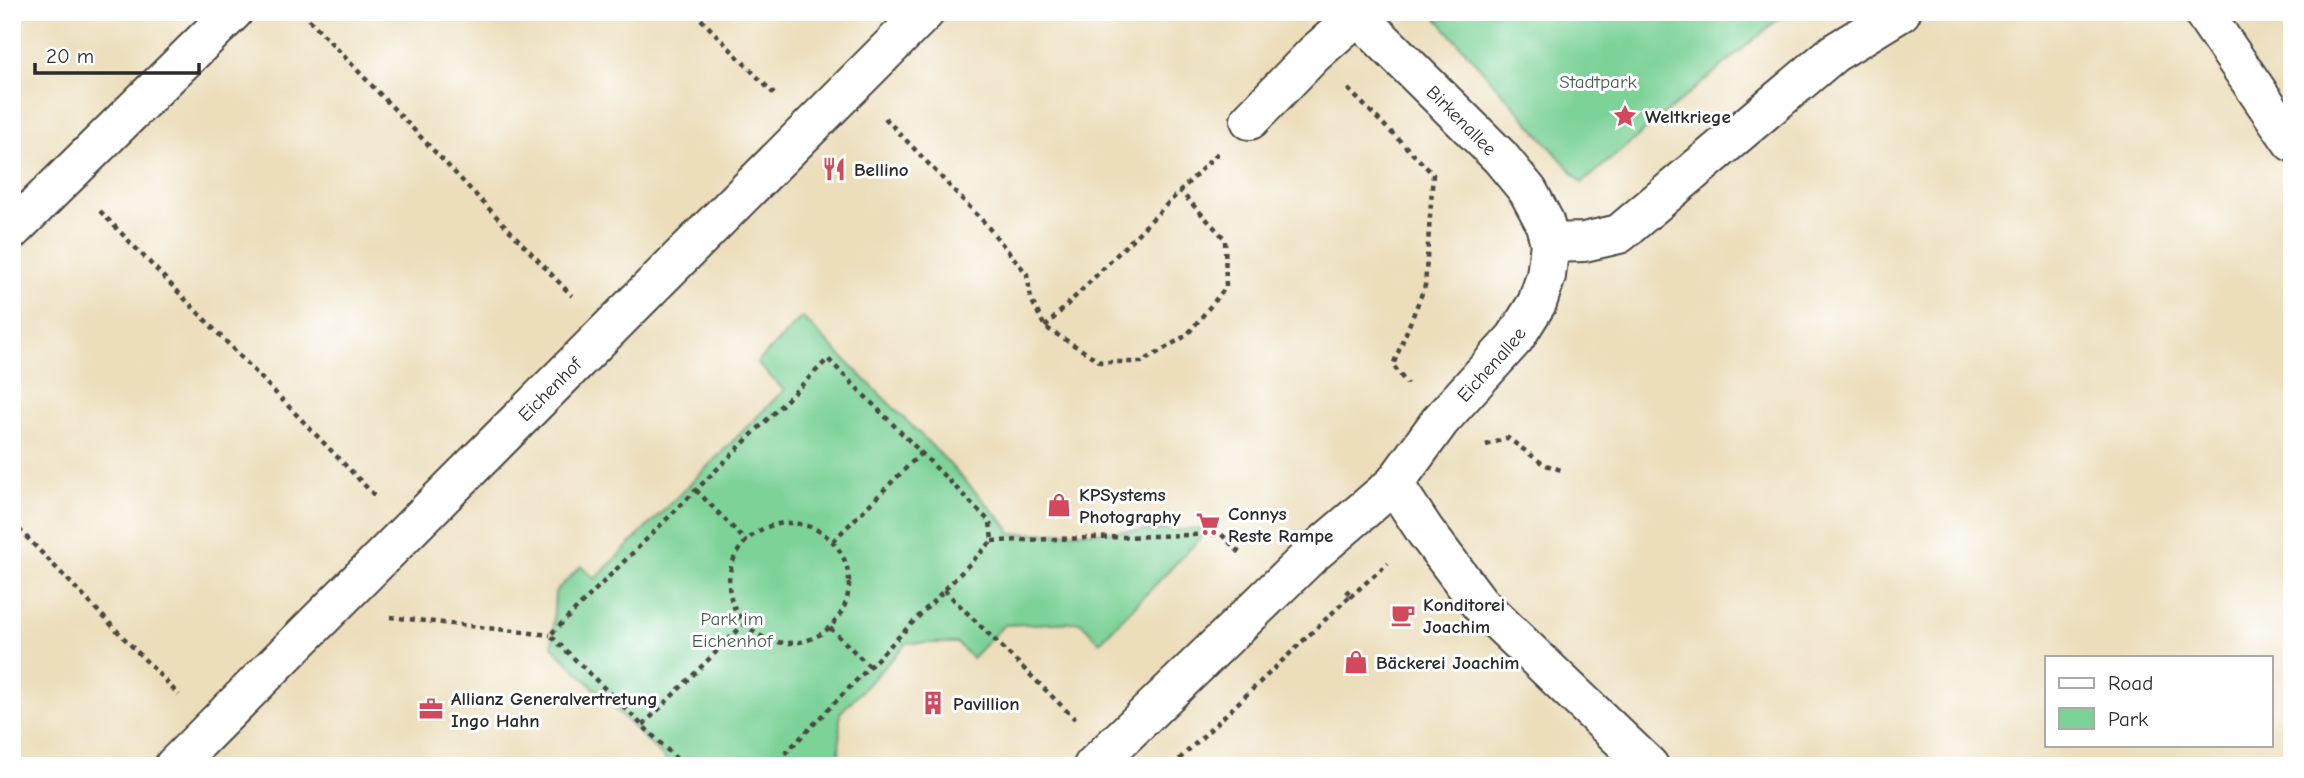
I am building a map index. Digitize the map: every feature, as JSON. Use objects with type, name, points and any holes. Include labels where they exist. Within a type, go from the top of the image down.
[{"type":"street","points":[[12,230],[233,12]]},
{"type":"street","name":"Eichenhof","points":[[174,766],[925,12]]},
{"type":"street","points":[[1550,243],[1584,242],[1619,234],[1834,53],[1901,12]]},
{"type":"street","points":[[2203,12],[2292,142]]},
{"type":"street","points":[[1251,120],[1355,14]]},
{"type":"street","name":"Birkenallee","points":[[1355,14],[1500,157],[1528,191],[1544,221],[1550,243]]},
{"type":"street","name":"Eichenallee","points":[[1100,758],[1310,556],[1394,484],[1440,421],[1515,338],[1537,303],[1546,275],[1550,243]]},
{"type":"street","points":[[1394,484],[1425,531],[1480,604],[1649,766]]},
{"type":"path","points":[[302,12],[607,332]]},
{"type":"path","points":[[694,12],[809,129]]},
{"type":"path","points":[[1314,54],[1433,174],[1425,286],[1393,365],[1413,391]]},
{"type":"path","points":[[853,85],[983,221],[1027,274],[1031,299],[1045,327],[1101,362],[1142,362],[1187,335],[1226,287],[1225,239],[1180,191]]},
{"type":"path","points":[[1045,327],[1251,120]]},
{"type":"path","points":[[66,176],[408,531]]},
{"type":"path","points":[[550,635],[828,359],[990,522],[992,541]]},
{"type":"path","points":[[1482,446],[1508,438],[1543,464],[1561,470]]},
{"type":"path","points":[[833,541],[922,452]]},
{"type":"path","points":[[696,490],[746,541]]},
{"type":"path","points":[[12,522],[211,728]]},
{"type":"path","points":[[791,523],[821,531],[833,541],[847,566],[850,581],[844,609],[830,628],[811,640],[794,644],[762,638],[744,624],[731,601],[728,584],[737,551],[746,541],[761,529],[791,523]]},
{"type":"path","points":[[773,766],[992,541],[1222,534],[1276,590]]},
{"type":"path","points":[[944,590],[1100,758]]},
{"type":"path","points":[[1172,766],[1351,595]]},
{"type":"path","points":[[328,611],[550,635],[684,766]]},
{"type":"path","points":[[642,725],[744,624]]},
{"type":"path","points":[[830,628],[870,667]]},
{"type":"green space","name":"Stadtpark","points":[[1431,12],[1787,12],[1582,183]]},
{"type":"green space","name":"Park im Eichenhof","points":[[802,317],[939,453],[1009,528],[1010,534],[1209,529],[1100,642],[1080,622],[1004,625],[972,658],[957,643],[907,643],[840,713],[839,761],[843,766],[672,766],[552,646],[555,592],[581,566],[595,579],[784,390],[757,363]]},
{"type":"place","name":"Weltkriege","points":[[1625,116]]},
{"type":"place","name":"Bellino","points":[[834,169]]},
{"type":"place","name":"KPSystems Photography","points":[[1059,505]]},
{"type":"place","name":"Connys Reste Rampe","points":[[1208,524]]},
{"type":"place","name":"Konditorei Joachim","points":[[1403,615]]},
{"type":"place","name":"Bäckerei Joachim","points":[[1356,662]]},
{"type":"place","name":"Pavillion","points":[[933,703]]},
{"type":"place","name":"Allianz Generalvertretung Ingo Hahn","points":[[431,709]]}]
